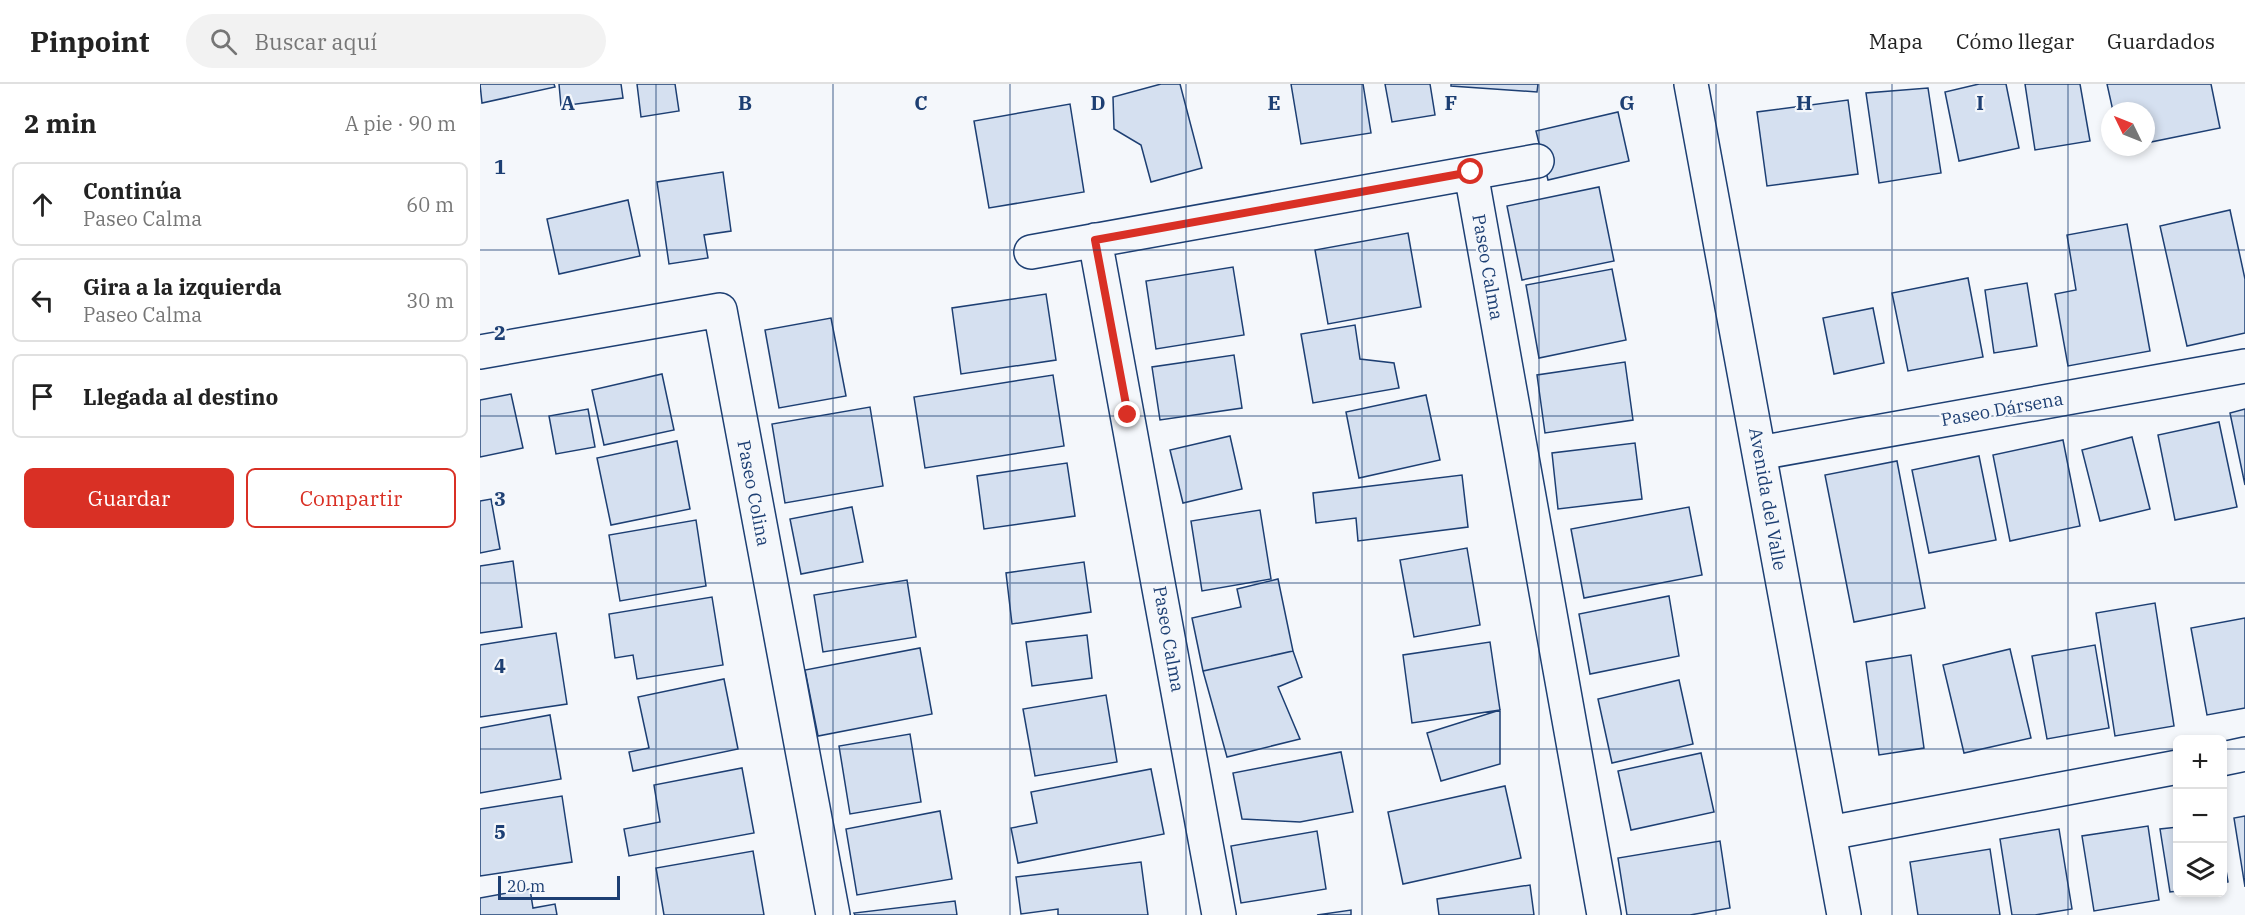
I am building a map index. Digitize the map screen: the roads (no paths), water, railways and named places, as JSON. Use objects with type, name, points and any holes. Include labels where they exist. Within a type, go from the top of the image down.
[{"type":"street","name":"Avenida del Valle","points":[[1696,85],[1759,453],[1844,915]]},
{"type":"street","points":[[1031,252],[1537,161]]},
{"type":"street","name":"Paseo Calma","points":[[1471,172],[1604,915]]},
{"type":"street","name":"Paseo Calma","points":[[1095,240],[1219,915]]},
{"type":"street","name":"Paseo Colina","points":[[480,352],[720,310],[832,915]]},
{"type":"street","name":"Paseo Dársena","points":[[1759,453],[2245,366]]},
{"type":"street","points":[[2227,758],[2245,754]]},
{"type":"street","points":[[1829,833],[2173,768]]}]
